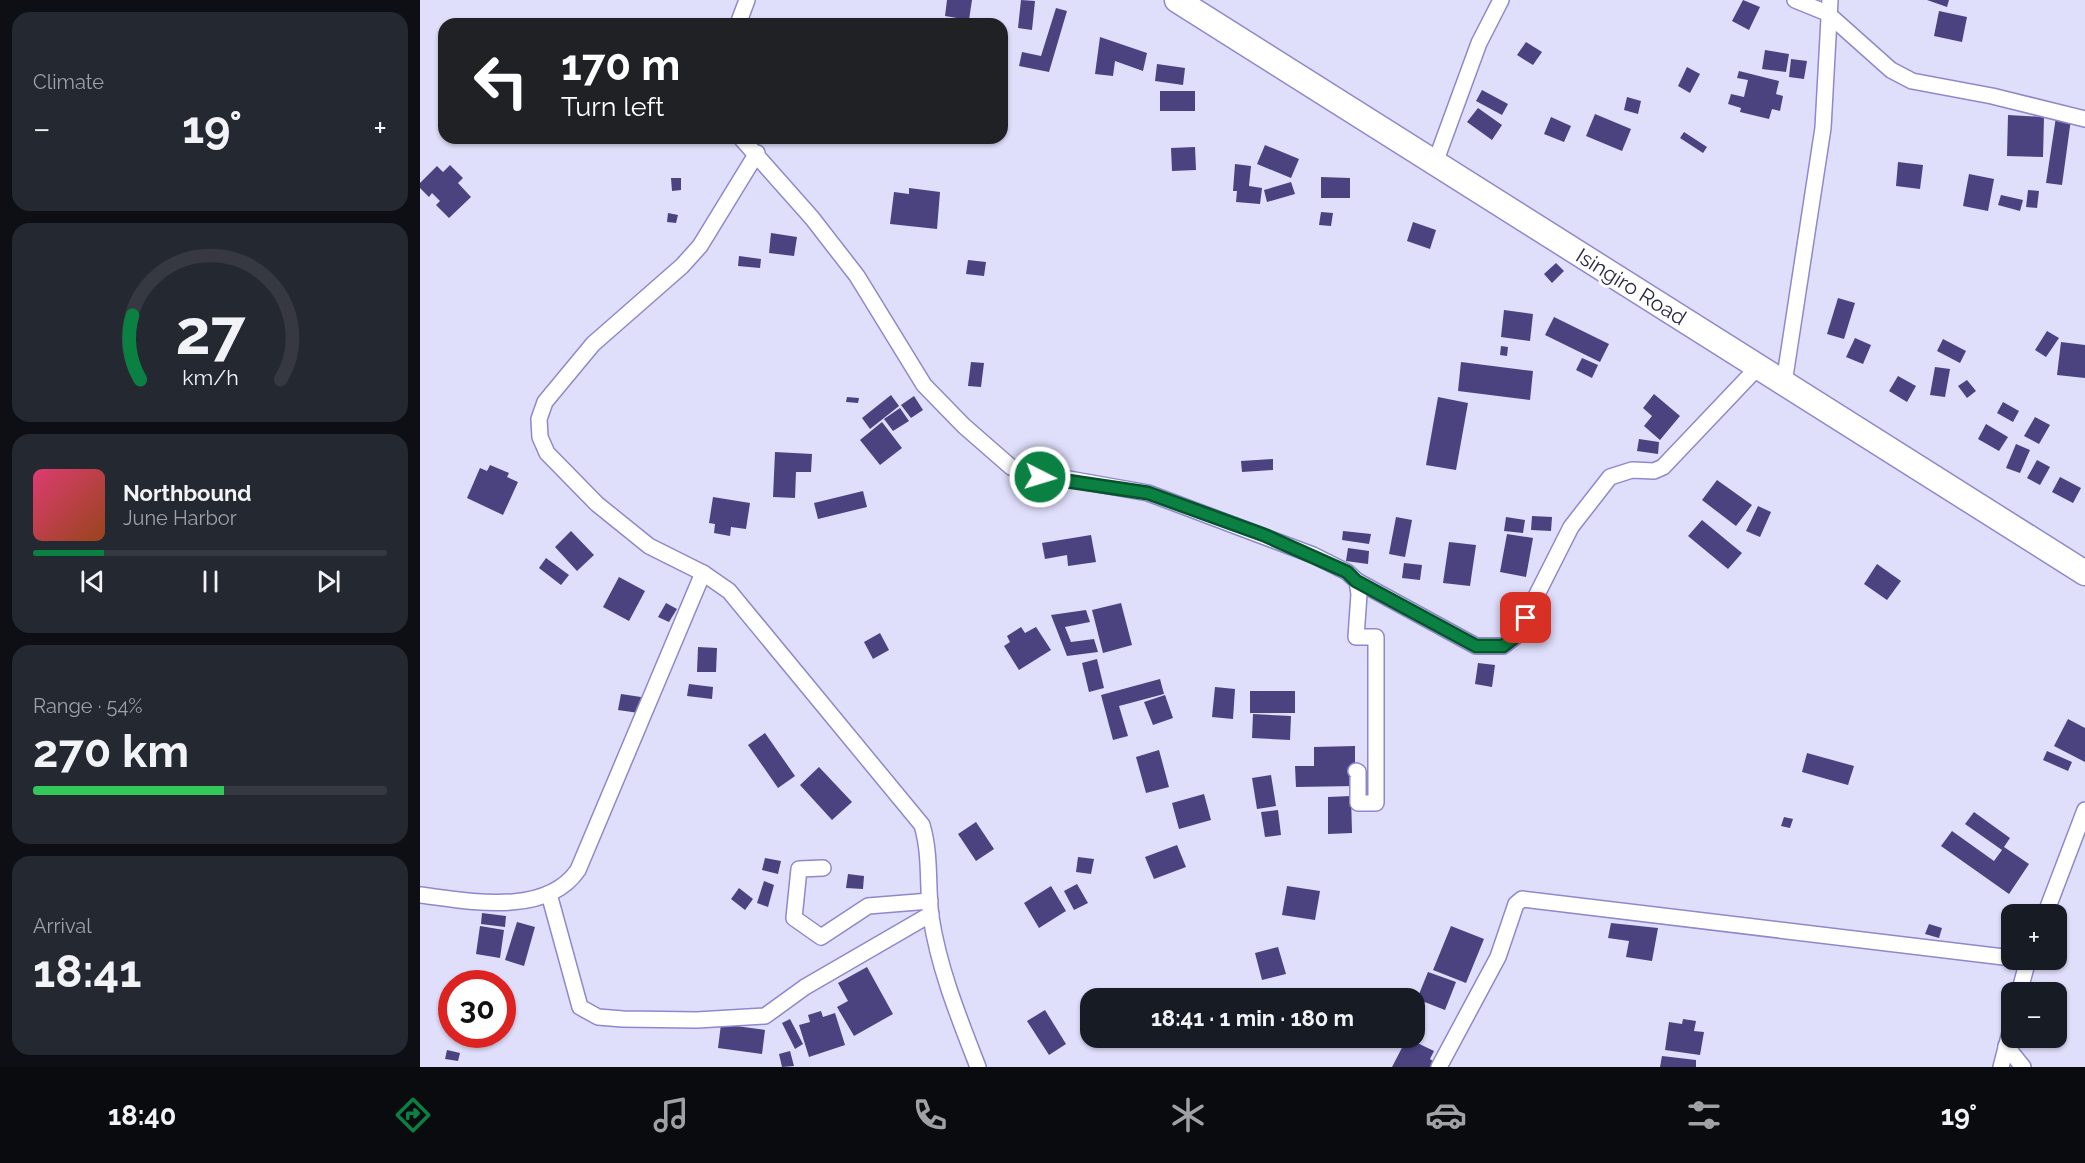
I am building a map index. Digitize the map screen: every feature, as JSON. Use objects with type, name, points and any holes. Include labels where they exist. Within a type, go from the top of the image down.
[{"type":"main road","name":"Isingiro Road","points":[[1177,0],[2085,573]]},
{"type":"street","points":[[740,18],[747,0]]},
{"type":"street","points":[[1435,163],[1479,44],[1501,0]]},
{"type":"street","points":[[1795,0],[1828,7],[1891,70],[1912,81],[1992,96],[2085,119]]},
{"type":"street","points":[[1784,383],[1822,128],[1828,7]]},
{"type":"street","points":[[747,144],[857,276],[924,385],[964,426],[1011,467],[1029,476],[1063,478],[1148,493],[1313,555],[1476,646],[1503,646],[1516,636],[1571,527],[1610,477],[1632,470],[1654,471],[1663,467],[1758,367]]},
{"type":"street","points":[[756,153],[700,246],[682,266],[593,344],[544,402],[539,419],[540,437],[547,453],[597,504],[650,546],[703,573],[729,591],[922,825],[928,844],[930,908],[936,942],[957,1013],[978,1067]]},
{"type":"street","points":[[420,895],[501,901],[549,894],[570,882],[578,870],[703,573]]},
{"type":"street","points":[[1356,581],[1359,594],[1356,637],[1376,637],[1376,803],[1358,803],[1358,771],[1356,771]]},
{"type":"street","points":[[2049,904],[2085,810]]},
{"type":"street","points":[[823,868],[799,870],[794,918],[821,937],[868,906],[930,908]]},
{"type":"street","points":[[549,894],[580,1007],[598,1017],[623,1019],[726,1020],[765,1016],[804,987],[930,908]]},
{"type":"street","points":[[1439,1067],[1498,957],[1515,904],[1522,899],[2001,957]]},
{"type":"street","points":[[2001,1067],[2006,1048]]},
{"type":"street","points":[[2008,1048],[2023,1067]]},
{"type":"building","points":[[947,0],[972,0],[969,18],[945,16]]},
{"type":"building","points":[[1021,0],[1035,1],[1032,30],[1018,28]]},
{"type":"building","points":[[1743,0],[1760,7],[1749,30],[1732,21]]},
{"type":"building","points":[[1927,0],[1949,0],[1947,7]]},
{"type":"building","points":[[1056,8],[1067,11],[1049,72],[1019,66],[1022,52],[1041,56]]},
{"type":"building","points":[[1939,11],[1967,17],[1962,42],[1934,36]]},
{"type":"building","points":[[1100,37],[1147,53],[1143,71],[1115,61],[1113,76],[1095,74]]},
{"type":"building","points":[[1526,42],[1542,52],[1533,65],[1517,55]]},
{"type":"building","points":[[1765,50],[1789,54],[1786,72],[1762,69]]},
{"type":"building","points":[[1791,59],[1807,61],[1804,79],[1789,77]]},
{"type":"building","points":[[1157,64],[1185,68],[1183,85],[1155,81]]},
{"type":"building","points":[[1687,67],[1700,74],[1690,93],[1678,86]]},
{"type":"building","points":[[1739,71],[1779,81],[1776,94],[1783,96],[1780,111],[1772,109],[1769,119],[1740,112],[1741,108],[1728,104],[1731,94],[1744,97],[1748,80],[1737,78]]},
{"type":"building","points":[[1482,90],[1508,104],[1502,115],[1476,101]]},
{"type":"building","points":[[1160,91],[1195,91],[1195,111],[1160,111]]},
{"type":"building","points":[[1627,97],[1641,101],[1638,114],[1624,110]]},
{"type":"building","points":[[1478,108],[1502,125],[1492,140],[1467,122]]},
{"type":"building","points":[[1595,114],[1631,129],[1622,151],[1586,136]]},
{"type":"building","points":[[2008,115],[2044,117],[2043,157],[2007,156]]},
{"type":"building","points":[[1551,117],[1571,126],[1564,142],[1544,134]]},
{"type":"building","points":[[2056,117],[2071,119],[2062,185],[2046,183]]},
{"type":"building","points":[[1684,132],[1707,147],[1703,153],[1680,138]]},
{"type":"building","points":[[1265,145],[1299,159],[1291,178],[1257,164]]},
{"type":"building","points":[[1195,147],[1196,170],[1172,171],[1171,148]]},
{"type":"building","points":[[1898,162],[1923,165],[1920,189],[1896,186]]},
{"type":"building","points":[[1235,164],[1251,166],[1249,186],[1262,188],[1260,204],[1236,202],[1237,191],[1233,191]]},
{"type":"building","points":[[450,165],[463,178],[458,183],[471,197],[449,218],[436,205],[440,201],[432,193],[429,197],[420,188],[420,183],[437,166],[443,172]]},
{"type":"building","points":[[1969,174],[1994,179],[1988,211],[1963,206]]},
{"type":"building","points":[[1321,177],[1350,178],[1350,198],[1321,198]]},
{"type":"building","points":[[671,178],[681,178],[681,190],[672,191]]},
{"type":"building","points":[[1291,182],[1295,194],[1267,202],[1264,190]]},
{"type":"building","points":[[909,188],[940,192],[937,229],[890,224],[894,192],[909,194]]},
{"type":"building","points":[[2028,190],[2039,191],[2037,208],[2026,207]]},
{"type":"building","points":[[2001,195],[2023,200],[2020,211],[1998,205]]},
{"type":"building","points":[[1321,212],[1333,213],[1331,226],[1319,225]]},
{"type":"building","points":[[668,213],[678,215],[676,223],[667,222]]},
{"type":"building","points":[[1413,222],[1436,230],[1430,249],[1407,241]]},
{"type":"building","points":[[771,233],[797,237],[794,256],[769,253]]},
{"type":"building","points":[[739,256],[761,259],[760,268],[738,266]]},
{"type":"building","points":[[968,260],[986,262],[984,276],[966,274]]},
{"type":"building","points":[[1556,263],[1564,271],[1552,283],[1544,274]]},
{"type":"building","points":[[1838,298],[1855,303],[1844,339],[1827,334]]},
{"type":"building","points":[[1504,310],[1533,314],[1530,341],[1501,337]]},
{"type":"building","points":[[1554,317],[1609,344],[1600,362],[1545,335]]},
{"type":"building","points":[[2047,331],[2059,338],[2046,357],[2035,350]]},
{"type":"building","points":[[1855,338],[1871,345],[1863,364],[1846,357]]},
{"type":"building","points":[[1943,339],[1966,351],[1960,363],[1937,351]]},
{"type":"building","points":[[2061,342],[2085,345],[2085,378],[2057,375]]},
{"type":"building","points":[[1501,346],[1508,347],[1507,356],[1500,355]]},
{"type":"building","points":[[1582,358],[1598,365],[1592,378],[1576,370]]},
{"type":"building","points":[[971,362],[984,363],[981,387],[968,386]]},
{"type":"building","points":[[1461,362],[1533,371],[1530,400],[1458,391]]},
{"type":"building","points":[[1935,367],[1950,369],[1945,397],[1930,395]]},
{"type":"building","points":[[1898,376],[1916,386],[1907,402],[1889,391]]},
{"type":"building","points":[[1967,380],[1976,391],[1967,398],[1958,386]]},
{"type":"building","points":[[1654,394],[1680,416],[1660,440],[1644,426],[1652,416],[1643,408]]},
{"type":"building","points":[[891,395],[899,406],[870,429],[862,418]]},
{"type":"building","points":[[914,396],[923,410],[911,418],[901,405]]},
{"type":"building","points":[[847,397],[859,398],[858,403],[846,402]]},
{"type":"building","points":[[1438,397],[1468,403],[1456,470],[1426,465]]},
{"type":"building","points":[[2003,402],[2019,411],[2013,422],[1997,413]]},
{"type":"building","points":[[900,408],[909,421],[893,431],[884,419]]},
{"type":"building","points":[[2035,417],[2050,425],[2039,444],[2024,436]]},
{"type":"building","points":[[882,422],[902,448],[880,465],[860,440]]},
{"type":"building","points":[[1986,424],[2008,437],[1999,451],[1978,439]]},
{"type":"building","points":[[1639,439],[1659,442],[1658,454],[1637,451]]},
{"type":"building","points":[[2016,444],[2030,450],[2020,473],[2006,468]]},
{"type":"building","points":[[775,452],[812,454],[811,472],[796,472],[795,498],[773,497]]},
{"type":"building","points":[[1273,459],[1273,470],[1242,472],[1241,461]]},
{"type":"building","points":[[2037,460],[2050,467],[2040,485],[2027,478]]},
{"type":"building","points":[[490,465],[509,473],[507,477],[518,482],[503,515],[467,498],[480,468],[487,471]]},
{"type":"building","points":[[2060,477],[2081,488],[2073,503],[2052,492]]},
{"type":"building","points":[[1717,480],[1752,505],[1736,526],[1702,500]]},
{"type":"building","points":[[863,491],[867,507],[818,519],[814,503]]},
{"type":"building","points":[[713,497],[750,503],[746,529],[731,527],[730,536],[714,533],[715,524],[709,523]]},
{"type":"building","points":[[1758,506],[1771,512],[1760,537],[1746,531]]},
{"type":"building","points":[[1532,516],[1552,517],[1551,531],[1531,530]]},
{"type":"building","points":[[1396,517],[1412,520],[1405,557],[1389,554]]},
{"type":"building","points":[[1506,517],[1525,520],[1523,533],[1504,531]]},
{"type":"building","points":[[1702,520],[1742,553],[1728,569],[1688,536]]},
{"type":"building","points":[[571,531],[594,555],[577,571],[555,547]]},
{"type":"building","points":[[1343,531],[1371,534],[1369,544],[1342,540]]},
{"type":"building","points":[[1507,534],[1533,538],[1526,577],[1500,572]]},
{"type":"building","points":[[1091,535],[1096,562],[1068,566],[1067,555],[1045,559],[1042,543]]},
{"type":"building","points":[[1449,542],[1476,545],[1470,586],[1443,583]]},
{"type":"building","points":[[1348,548],[1369,551],[1368,564],[1346,561]]},
{"type":"building","points":[[546,558],[569,575],[561,585],[539,568]]},
{"type":"building","points":[[1404,563],[1422,565],[1420,580],[1402,578]]},
{"type":"building","points":[[1877,564],[1901,581],[1887,600],[1864,584]]},
{"type":"building","points":[[619,577],[645,591],[629,621],[603,607]]},
{"type":"building","points":[[666,603],[677,609],[669,622],[658,617]]},
{"type":"building","points":[[1121,603],[1132,645],[1103,653],[1092,610]]},
{"type":"building","points":[[1086,610],[1090,622],[1065,627],[1071,642],[1094,639],[1098,652],[1067,656],[1051,615]]},
{"type":"building","points":[[1021,627],[1025,633],[1036,627],[1051,650],[1019,670],[1004,646],[1010,642],[1007,636]]},
{"type":"building","points":[[880,633],[889,650],[873,659],[864,642]]},
{"type":"building","points":[[698,647],[717,648],[716,672],[697,672]]},
{"type":"building","points":[[1097,659],[1104,688],[1089,692],[1082,663]]},
{"type":"building","points":[[1478,663],[1495,665],[1492,687],[1475,684]]},
{"type":"building","points":[[1160,679],[1164,694],[1119,706],[1128,736],[1113,740],[1101,695]]},
{"type":"building","points":[[689,684],[713,687],[712,699],[687,696]]},
{"type":"building","points":[[1215,687],[1235,689],[1233,719],[1212,717]]},
{"type":"building","points":[[1250,691],[1295,691],[1295,713],[1250,713]]},
{"type":"building","points":[[621,694],[641,697],[639,713],[618,710]]},
{"type":"building","points":[[1165,695],[1173,718],[1153,725],[1144,702]]},
{"type":"building","points":[[1253,714],[1291,716],[1290,740],[1252,738]]},
{"type":"building","points":[[2068,719],[2085,728],[2085,762],[2054,746]]},
{"type":"building","points":[[765,733],[795,776],[778,788],[748,745]]},
{"type":"building","points":[[1355,746],[1355,786],[1296,787],[1295,766],[1314,766],[1314,747]]},
{"type":"building","points":[[1159,750],[1169,787],[1146,793],[1136,757]]},
{"type":"building","points":[[2047,751],[2072,762],[2068,771],[2043,760]]},
{"type":"building","points":[[1807,753],[1854,766],[1848,785],[1802,772]]},
{"type":"building","points":[[819,767],[852,802],[832,820],[800,785]]},
{"type":"building","points":[[1271,775],[1276,806],[1257,809],[1252,778]]},
{"type":"building","points":[[1204,794],[1211,820],[1179,829],[1172,803]]},
{"type":"building","points":[[1351,796],[1352,833],[1328,834],[1328,797]]},
{"type":"building","points":[[1278,810],[1281,835],[1265,837],[1261,812]]},
{"type":"building","points":[[1974,812],[2010,838],[2004,847],[2029,864],[2009,894],[1941,846],[1952,831],[1994,861],[2002,850],[1965,824]]},
{"type":"building","points":[[1784,817],[1793,819],[1790,828],[1781,826]]},
{"type":"building","points":[[976,822],[994,849],[976,861],[958,834]]},
{"type":"building","points":[[1177,845],[1186,867],[1154,879],[1145,857]]},
{"type":"building","points":[[1078,857],[1094,859],[1091,874],[1076,872]]},
{"type":"building","points":[[765,858],[781,861],[778,874],[762,870]]},
{"type":"building","points":[[848,874],[864,876],[863,889],[846,888]]},
{"type":"building","points":[[764,881],[774,885],[768,907],[757,903]]},
{"type":"building","points":[[1077,884],[1088,903],[1074,910],[1064,891]]},
{"type":"building","points":[[1051,886],[1066,911],[1039,928],[1024,903]]},
{"type":"building","points":[[1287,886],[1320,891],[1315,920],[1282,915]]},
{"type":"building","points":[[739,888],[753,899],[745,910],[731,899]]},
{"type":"building","points":[[482,913],[506,916],[505,927],[481,924]]},
{"type":"building","points":[[517,922],[535,927],[524,966],[505,960]]},
{"type":"building","points":[[1611,923],[1658,928],[1652,961],[1626,957],[1629,941],[1608,938]]},
{"type":"building","points":[[1929,924],[1942,928],[1939,938],[1925,934]]},
{"type":"building","points":[[480,926],[504,930],[500,958],[476,954]]},
{"type":"building","points":[[1451,926],[1484,939],[1466,983],[1433,970]]},
{"type":"building","points":[[1278,947],[1286,974],[1262,980],[1255,953]]},
{"type":"building","points":[[867,967],[893,1014],[854,1036],[837,1007],[848,1001],[838,983]]},
{"type":"building","points":[[1428,972],[1456,982],[1445,1010],[1425,1002],[1425,988],[1421,988]]},
{"type":"building","points":[[1045,1010],[1066,1044],[1049,1055],[1027,1021]]},
{"type":"building","points":[[821,1011],[823,1017],[835,1013],[845,1045],[809,1057],[799,1025],[810,1022],[808,1015]]},
{"type":"building","points":[[790,1019],[803,1044],[795,1049],[782,1023]]},
{"type":"building","points":[[1683,1019],[1696,1021],[1694,1031],[1704,1032],[1700,1055],[1665,1050],[1669,1022],[1682,1024]]},
{"type":"building","points":[[721,1024],[765,1030],[762,1054],[718,1048]]},
{"type":"building","points":[[1425,1047],[1434,1051],[1430,1059],[1434,1062],[1431,1067],[1392,1067],[1402,1048]]},
{"type":"building","points":[[447,1050],[460,1053],[458,1061],[445,1059]]},
{"type":"building","points":[[790,1051],[794,1066],[782,1067],[779,1054]]},
{"type":"building","points":[[1662,1056],[1696,1060],[1696,1067],[1660,1067]]},
{"type":"route","points":[[1040,477],[1118,486],[1148,493],[1264,535],[1347,572],[1356,581],[1476,646],[1488,648],[1503,646],[1516,636],[1526,618]]}]
